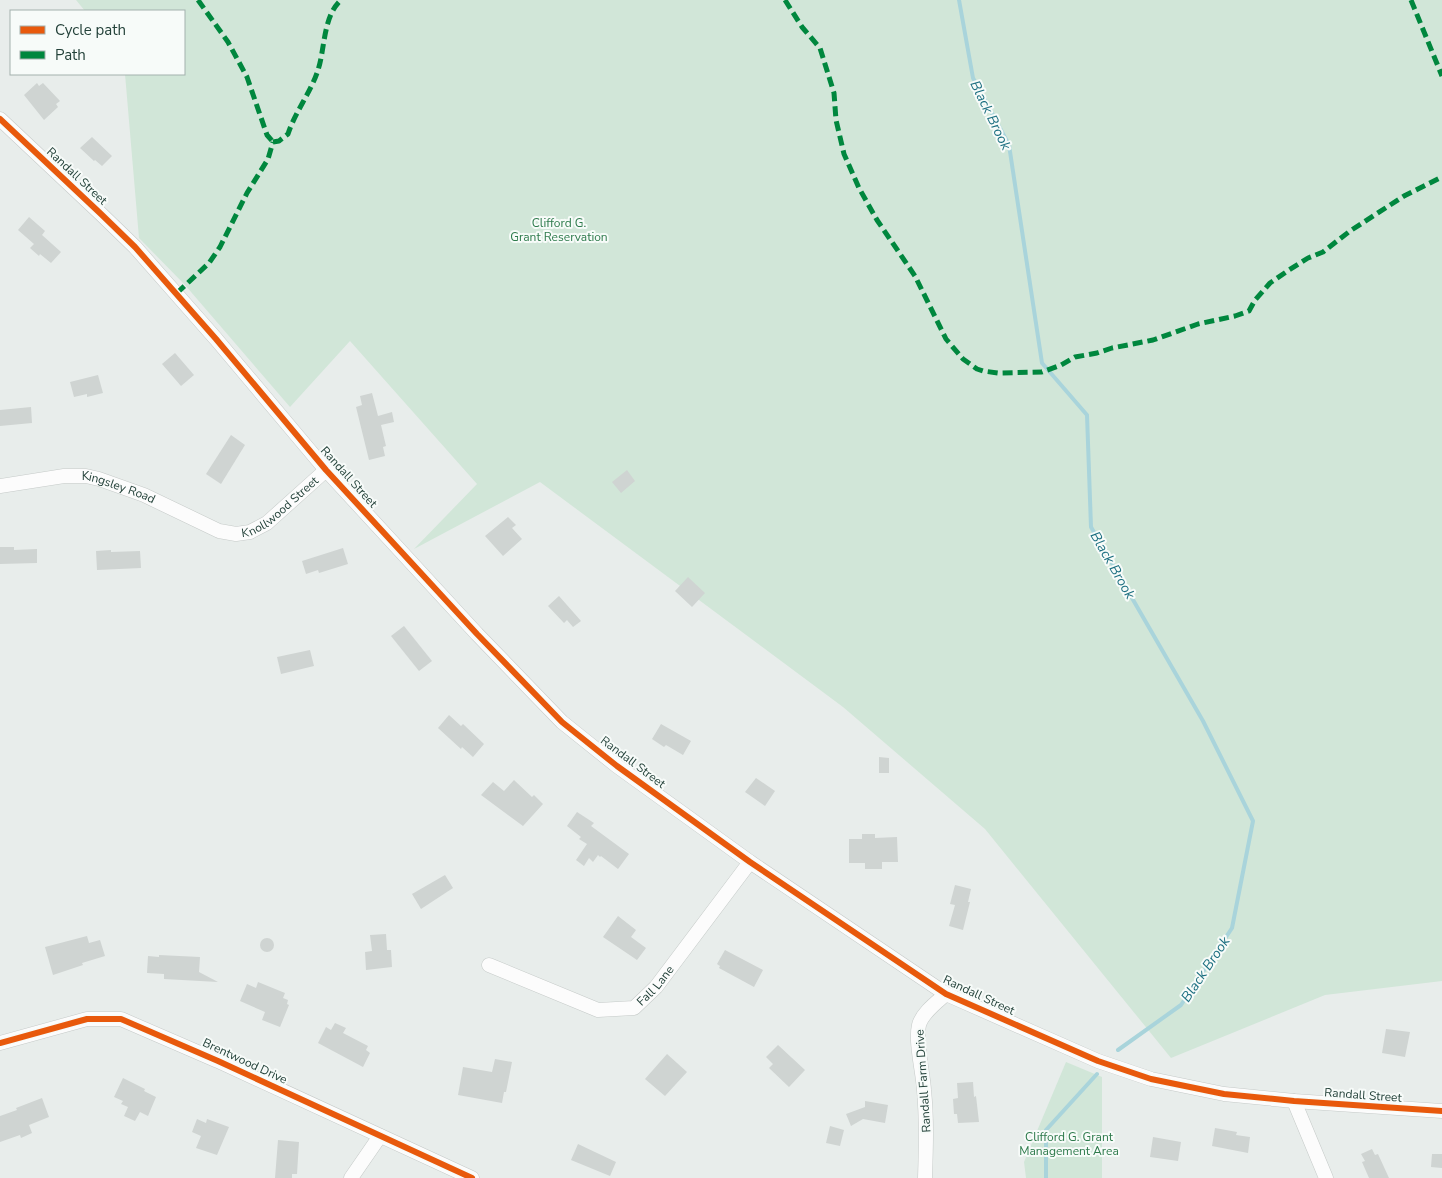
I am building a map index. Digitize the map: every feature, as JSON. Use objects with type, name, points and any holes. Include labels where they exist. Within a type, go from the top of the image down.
[{"type":"street","name":"Randall Street","points":[[0,119],[135,247],[184,301],[326,470],[477,634],[562,722],[617,766],[750,862],[946,994],[1098,1061],[1151,1079],[1224,1094],[1294,1101],[1442,1111]]},
{"type":"street","name":"Knollwood Street","points":[[229,534],[250,532],[267,523],[326,470]]},
{"type":"street","name":"Kingsley Road","points":[[0,486],[64,476],[86,476],[144,495],[205,525],[229,534]]},
{"type":"street","name":"Fall Lane","points":[[489,965],[598,1010],[634,1008],[656,987],[750,862]]},
{"type":"street","name":"Randall Farm Drive","points":[[925,1178],[927,1134],[919,1052],[919,1025],[927,1012],[946,994]]},
{"type":"street","name":"Brentwood Drive","points":[[0,1043],[87,1019],[121,1019],[218,1061],[472,1178]]},
{"type":"street","points":[[1294,1101],[1326,1178]]},
{"type":"street","points":[[351,1178],[380,1136]]},
{"type":"green space","name":"Clifford G. Grant Reservation","points":[[76,0],[1442,0],[1442,981],[1325,995],[1171,1058],[985,829],[843,707],[540,482],[414,549],[477,484],[350,341],[290,407],[185,285],[139,238],[125,75],[185,75],[185,10],[84,10]]},
{"type":"green space","name":"Clifford G. Grant Management Area","points":[[1066,1062],[1102,1077],[1102,1178],[1026,1178],[1024,1162]]},
{"type":"building","points":[[37,83],[39,86],[43,83],[60,101],[56,104],[58,107],[44,120],[24,95]]},
{"type":"building","points":[[92,137],[112,156],[102,166],[80,148]]},
{"type":"building","points":[[29,217],[45,231],[42,235],[61,252],[51,263],[30,248],[34,244],[18,230]]},
{"type":"building","points":[[175,353],[194,375],[181,386],[162,364]]},
{"type":"building","points":[[98,375],[103,393],[87,397],[87,394],[74,397],[70,382]]},
{"type":"building","points":[[372,393],[378,416],[392,412],[394,422],[381,425],[386,446],[383,447],[385,456],[369,460],[356,407],[362,405],[360,396]]},
{"type":"building","points":[[31,407],[32,423],[0,426],[0,410]]},
{"type":"building","points":[[231,435],[245,445],[221,484],[206,474]]},
{"type":"building","points":[[627,470],[635,481],[621,493],[612,482]]},
{"type":"building","points":[[508,517],[516,525],[512,528],[522,539],[503,556],[485,536]]},
{"type":"building","points":[[0,547],[14,547],[14,550],[37,549],[37,563],[0,564]]},
{"type":"building","points":[[343,548],[348,564],[319,573],[318,570],[306,574],[302,561]]},
{"type":"building","points":[[111,550],[111,552],[140,551],[141,568],[97,570],[96,551]]},
{"type":"building","points":[[688,577],[705,593],[692,607],[675,591]]},
{"type":"building","points":[[559,596],[581,621],[573,627],[567,620],[564,623],[548,606]]},
{"type":"building","points":[[404,626],[432,661],[419,671],[391,636]]},
{"type":"building","points":[[310,650],[314,666],[281,674],[277,657]]},
{"type":"building","points":[[449,715],[461,726],[463,724],[484,744],[473,757],[438,728]]},
{"type":"building","points":[[661,724],[691,741],[683,755],[666,745],[664,747],[652,739]]},
{"type":"building","points":[[879,757],[889,758],[889,773],[879,773]]},
{"type":"building","points":[[756,778],[775,791],[765,806],[745,792]]},
{"type":"building","points":[[514,780],[532,797],[534,795],[543,804],[523,826],[481,795],[493,782],[504,791]]},
{"type":"building","points":[[577,812],[594,823],[591,826],[629,854],[618,869],[598,855],[593,862],[589,858],[584,866],[576,860],[587,844],[579,839],[581,837],[567,826]]},
{"type":"building","points":[[862,834],[875,834],[875,838],[897,837],[898,862],[882,862],[882,869],[865,869],[865,863],[849,863],[849,839],[862,839]]},
{"type":"building","points":[[445,875],[453,888],[421,909],[412,894]]},
{"type":"building","points":[[955,885],[971,889],[968,902],[970,902],[963,930],[949,926],[955,905],[950,904]]},
{"type":"building","points":[[618,916],[636,930],[631,937],[646,948],[637,960],[603,937]]},
{"type":"building","points":[[386,934],[387,950],[391,950],[392,967],[366,970],[365,952],[372,951],[370,935]]},
{"type":"building","points":[[87,936],[89,943],[100,940],[105,956],[53,975],[45,947]]},
{"type":"building","points":[[267,938],[272,940],[274,945],[272,950],[267,952],[262,950],[260,945],[262,940]]},
{"type":"building","points":[[725,950],[763,970],[754,987],[719,968],[720,966],[717,964]]},
{"type":"building","points":[[159,955],[200,957],[199,972],[218,982],[164,979],[164,974],[147,973],[148,956],[159,957]]},
{"type":"building","points":[[258,982],[285,993],[283,998],[288,1000],[287,1004],[289,1005],[280,1027],[262,1020],[265,1012],[240,1001],[247,984],[256,988]]},
{"type":"building","points":[[335,1023],[346,1028],[343,1033],[368,1046],[366,1050],[370,1053],[363,1067],[318,1043],[326,1027],[331,1030]]},
{"type":"building","points":[[1386,1029],[1410,1032],[1405,1057],[1382,1053]]},
{"type":"building","points":[[778,1045],[805,1070],[789,1087],[769,1068],[773,1064],[766,1057]]},
{"type":"building","points":[[667,1054],[687,1072],[665,1096],[645,1079]]},
{"type":"building","points":[[495,1059],[512,1062],[502,1103],[458,1095],[463,1067],[492,1072]]},
{"type":"building","points":[[123,1078],[156,1097],[148,1116],[140,1112],[135,1121],[124,1116],[128,1107],[121,1104],[123,1101],[114,1097]]},
{"type":"building","points":[[973,1082],[979,1122],[958,1123],[957,1114],[954,1114],[953,1099],[958,1098],[957,1083]]},
{"type":"building","points":[[42,1098],[49,1117],[29,1125],[32,1133],[21,1138],[20,1135],[0,1142],[0,1116]]},
{"type":"building","points":[[865,1101],[888,1105],[885,1123],[863,1119],[851,1126],[846,1114],[865,1107]]},
{"type":"building","points":[[197,1119],[206,1123],[207,1119],[229,1127],[217,1155],[196,1148],[201,1136],[192,1132]]},
{"type":"building","points":[[830,1126],[844,1130],[840,1146],[826,1143]]},
{"type":"building","points":[[1215,1128],[1237,1132],[1236,1135],[1250,1137],[1248,1153],[1212,1146]]},
{"type":"building","points":[[1153,1137],[1181,1142],[1178,1161],[1150,1157]]},
{"type":"building","points":[[278,1140],[299,1142],[297,1174],[292,1174],[292,1178],[275,1178]]},
{"type":"building","points":[[578,1144],[616,1162],[610,1176],[571,1160]]},
{"type":"building","points":[[1372,1149],[1375,1155],[1378,1154],[1389,1178],[1369,1178],[1362,1162],[1365,1161],[1361,1154]]},
{"type":"building","points":[[1432,1154],[1442,1154],[1442,1168],[1431,1167]]},
{"type":"waterway","name":"Black Brook","points":[[959,0],[973,78],[1009,145],[1042,363],[1087,415],[1091,527],[1203,721],[1253,821],[1232,928],[1181,1005],[1118,1050]]},
{"type":"waterway","name":"Black Brook","points":[[1046,1178],[1046,1130],[1097,1074]]},
{"type":"marked path","points":[[198,0],[228,42],[247,77],[267,135],[273,142]]},
{"type":"marked path","points":[[273,142],[279,141],[288,134],[311,86],[318,70],[325,33],[331,15],[341,0]]},
{"type":"marked path","points":[[785,0],[802,27],[820,48],[834,93],[836,120],[844,154],[859,188],[877,220],[915,276],[946,339],[963,359],[983,371],[998,373],[1042,372],[1075,357],[1153,340],[1198,324],[1249,311],[1255,300],[1270,283],[1308,258],[1323,252],[1350,231],[1404,196],[1442,177]]},
{"type":"marked path","points":[[1411,0],[1442,76]]},
{"type":"marked path","points":[[177,293],[209,263],[220,247],[247,193],[268,159],[273,142]]},
{"type":"cycle path","points":[[0,119],[135,247],[216,339],[326,470],[477,634],[562,722],[617,766],[750,862],[946,994],[1098,1061],[1151,1079],[1224,1094],[1294,1101],[1442,1111]]},
{"type":"cycle path","points":[[0,1043],[87,1019],[121,1019],[218,1061],[472,1178]]}]
